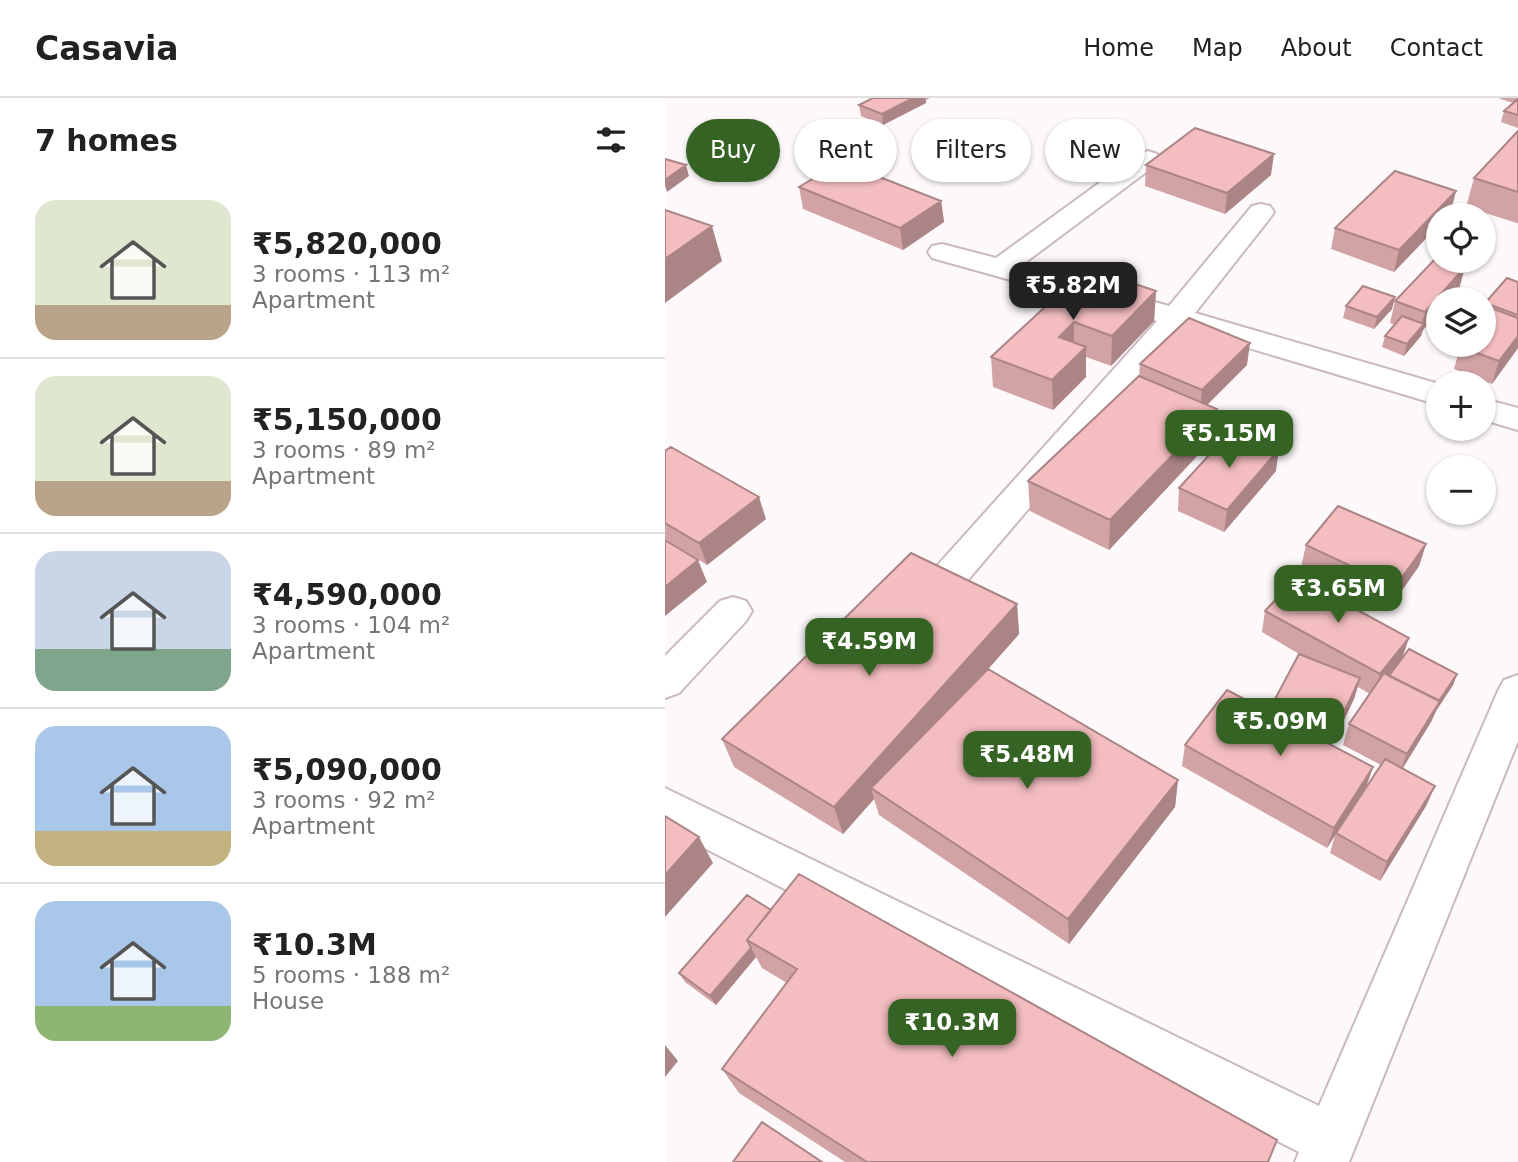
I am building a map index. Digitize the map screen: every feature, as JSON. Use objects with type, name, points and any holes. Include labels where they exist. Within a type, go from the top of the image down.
[{"type":"street","points":[[1001,268],[1148,159]]},
{"type":"street","points":[[949,577],[1176,317],[1261,212]]},
{"type":"street","points":[[942,252],[1176,317],[1426,392]]},
{"type":"street","points":[[1496,413],[1518,419]]},
{"type":"street","points":[[665,682],[733,611]]},
{"type":"street","points":[[665,807],[1327,1151],[1518,691]]},
{"type":"building","points":[[873,98],[913,98],[882,114],[859,105]]},
{"type":"building","points":[[1518,99],[1518,115],[1504,111]]},
{"type":"building","points":[[1195,128],[1274,154],[1227,193],[1146,165]]},
{"type":"building","points":[[1518,131],[1518,192],[1474,178]]},
{"type":"building","points":[[665,159],[686,165],[665,180]]},
{"type":"building","points":[[1395,171],[1456,191],[1444,203],[1426,203],[1426,222],[1399,250],[1335,228]]},
{"type":"building","points":[[807,182],[892,182],[941,201],[900,228],[799,187]]},
{"type":"building","points":[[665,210],[712,226],[665,259]]},
{"type":"building","points":[[1087,268],[1156,291],[1112,336],[1074,322],[1059,337],[1086,347],[1052,380],[991,357]]},
{"type":"building","points":[[1426,269],[1426,273],[1460,273],[1447,287],[1426,287],[1425,312],[1395,301]]},
{"type":"building","points":[[1507,278],[1518,282],[1518,315],[1496,307],[1496,290]]},
{"type":"building","points":[[1363,286],[1395,297],[1377,317],[1346,306]]},
{"type":"building","points":[[1496,310],[1518,318],[1518,336],[1499,361],[1488,357],[1496,357]]},
{"type":"building","points":[[1402,316],[1424,324],[1407,344],[1385,336]]},
{"type":"building","points":[[1189,318],[1250,343],[1202,390],[1140,364]]},
{"type":"building","points":[[1139,376],[1217,409],[1110,520],[1028,481]]},
{"type":"building","points":[[1232,430],[1279,449],[1227,510],[1179,488]]},
{"type":"building","points":[[671,447],[759,497],[699,543],[665,523],[665,451]]},
{"type":"building","points":[[1338,506],[1426,544],[1395,587],[1306,545]]},
{"type":"building","points":[[665,540],[698,560],[665,587]]},
{"type":"building","points":[[911,553],[1017,604],[834,807],[722,739]]},
{"type":"building","points":[[1297,577],[1409,638],[1380,674],[1265,611]]},
{"type":"building","points":[[1409,649],[1457,674],[1439,701],[1389,676]]},
{"type":"building","points":[[1299,654],[1360,678],[1337,727],[1274,701]]},
{"type":"building","points":[[988,669],[1178,780],[1068,919],[871,788]]},
{"type":"building","points":[[1384,673],[1440,701],[1407,754],[1349,724]]},
{"type":"building","points":[[1227,690],[1373,767],[1334,828],[1185,745]]},
{"type":"building","points":[[1385,759],[1435,786],[1387,862],[1336,833]]},
{"type":"building","points":[[665,816],[699,837],[665,875]]},
{"type":"building","points":[[799,874],[1277,1140],[1268,1162],[867,1162],[722,1069],[797,969],[747,940]]},
{"type":"building","points":[[747,895],[771,910],[747,940],[751,948],[710,996],[679,973]]},
{"type":"building","points":[[762,1122],[822,1162],[733,1162]]}]
